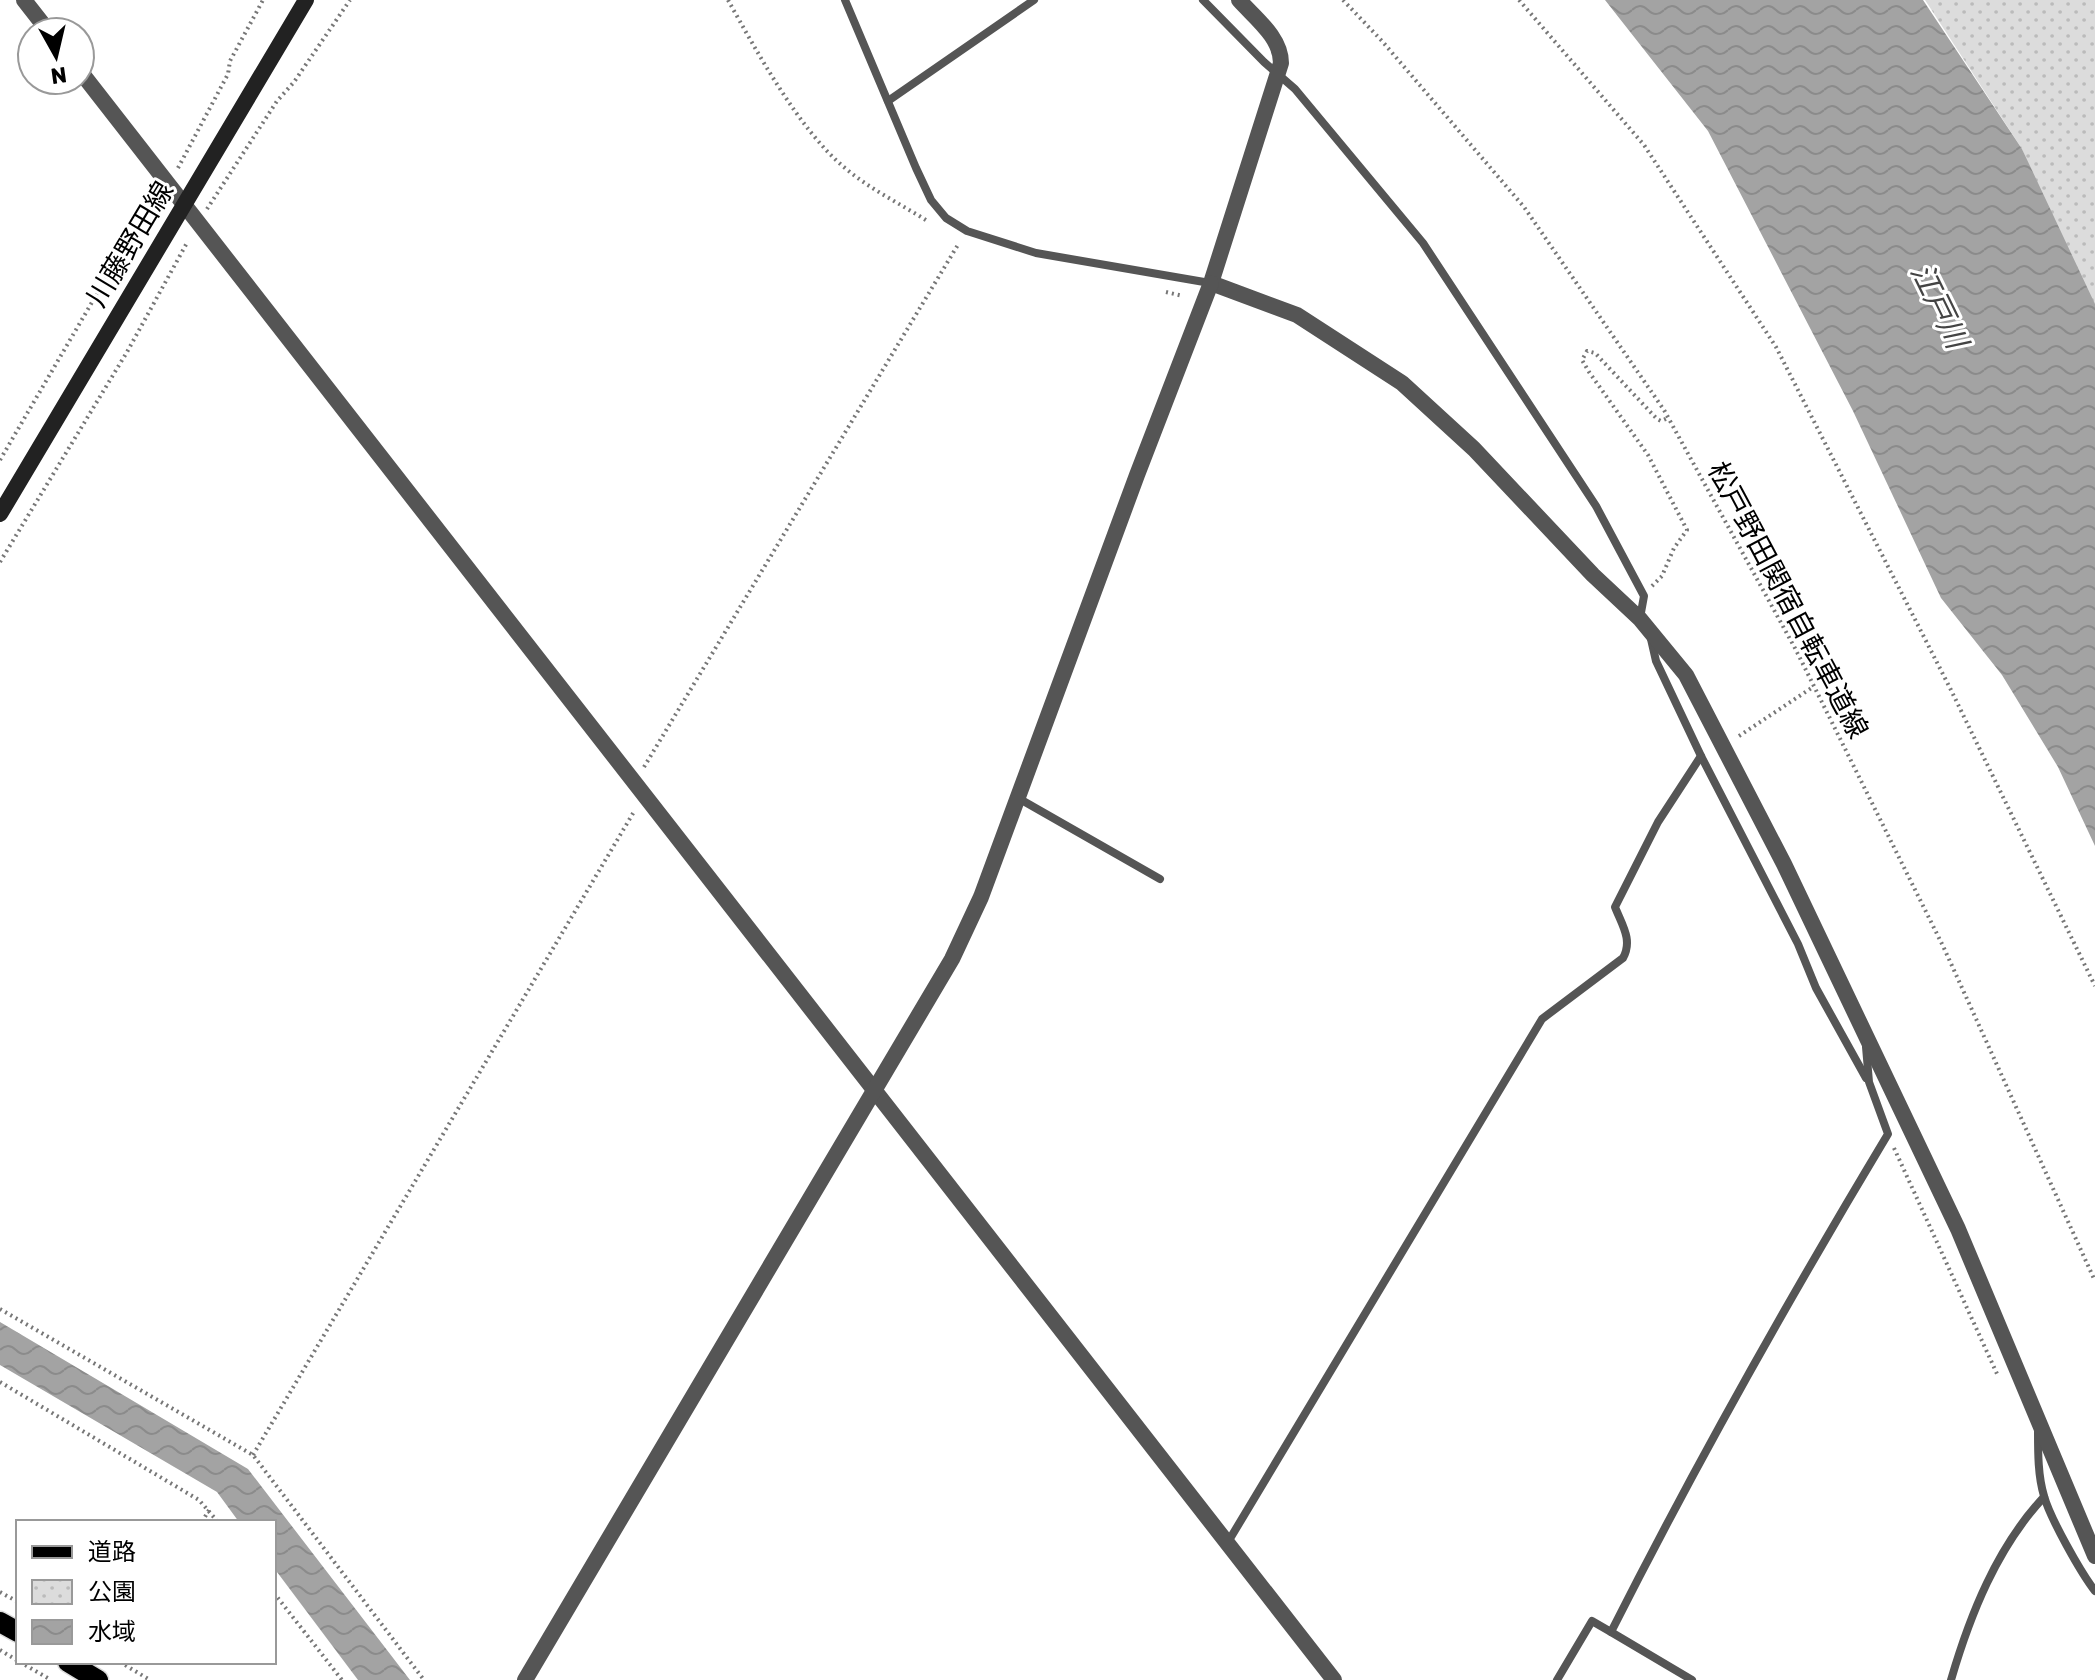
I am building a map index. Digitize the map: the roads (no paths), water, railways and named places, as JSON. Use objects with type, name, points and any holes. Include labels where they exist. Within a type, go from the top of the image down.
[{"type":"main road","name":"川藤野田線","points":[[0,514],[306,0]]},
{"type":"main road","points":[[71,1664],[98,1680]]},
{"type":"street","points":[[24,0],[36,16]]},
{"type":"street","points":[[525,1680],[877,1091],[952,959],[981,897],[1211,283],[1281,63],[1281,52],[1273,38],[1239,0]]},
{"type":"street","points":[[96,91],[1334,1680]]},
{"type":"street","points":[[1211,283],[1297,315],[1402,383],[1474,449],[1593,575],[1645,625],[1686,675],[1725,746],[1864,1029],[1904,1120],[1958,1229],[2095,1556]]},
{"type":"lane","points":[[845,0],[931,200],[946,218],[967,231],[1036,253],[1080,263],[1175,275],[1211,283]]},
{"type":"lane","points":[[888,101],[1034,0]]},
{"type":"lane","points":[[1203,0],[1277,75],[1295,89],[1423,243],[1596,506],[1642,591],[1645,625],[1656,661],[1798,944],[1816,988],[1869,1082],[1888,1134],[1800,1281],[1703,1454],[1611,1632]]},
{"type":"lane","points":[[1228,1542],[1542,1019],[1623,958],[1629,948],[1628,938],[1615,907],[1658,822],[1701,756]]},
{"type":"lane","points":[[1018,798],[1160,879]]},
{"type":"lane","points":[[1864,1029],[1869,1082]]},
{"type":"lane","points":[[2039,1419],[2038,1453],[2044,1497],[2085,1579],[2095,1591]]},
{"type":"lane","points":[[1951,1680],[1979,1598],[2030,1512],[2044,1497]]},
{"type":"lane","points":[[1557,1680],[1592,1621],[1692,1680]]},
{"type":"water","name":"江戸川","points":[[1605,0],[1923,0],[2022,149],[2095,304],[2095,846],[2058,767],[2002,675],[1941,598],[1853,411],[1708,131]]},
{"type":"water","points":[[0,1322],[248,1469],[410,1680],[358,1680],[276,1571],[276,1520],[238,1520],[217,1492],[0,1365]]}]
